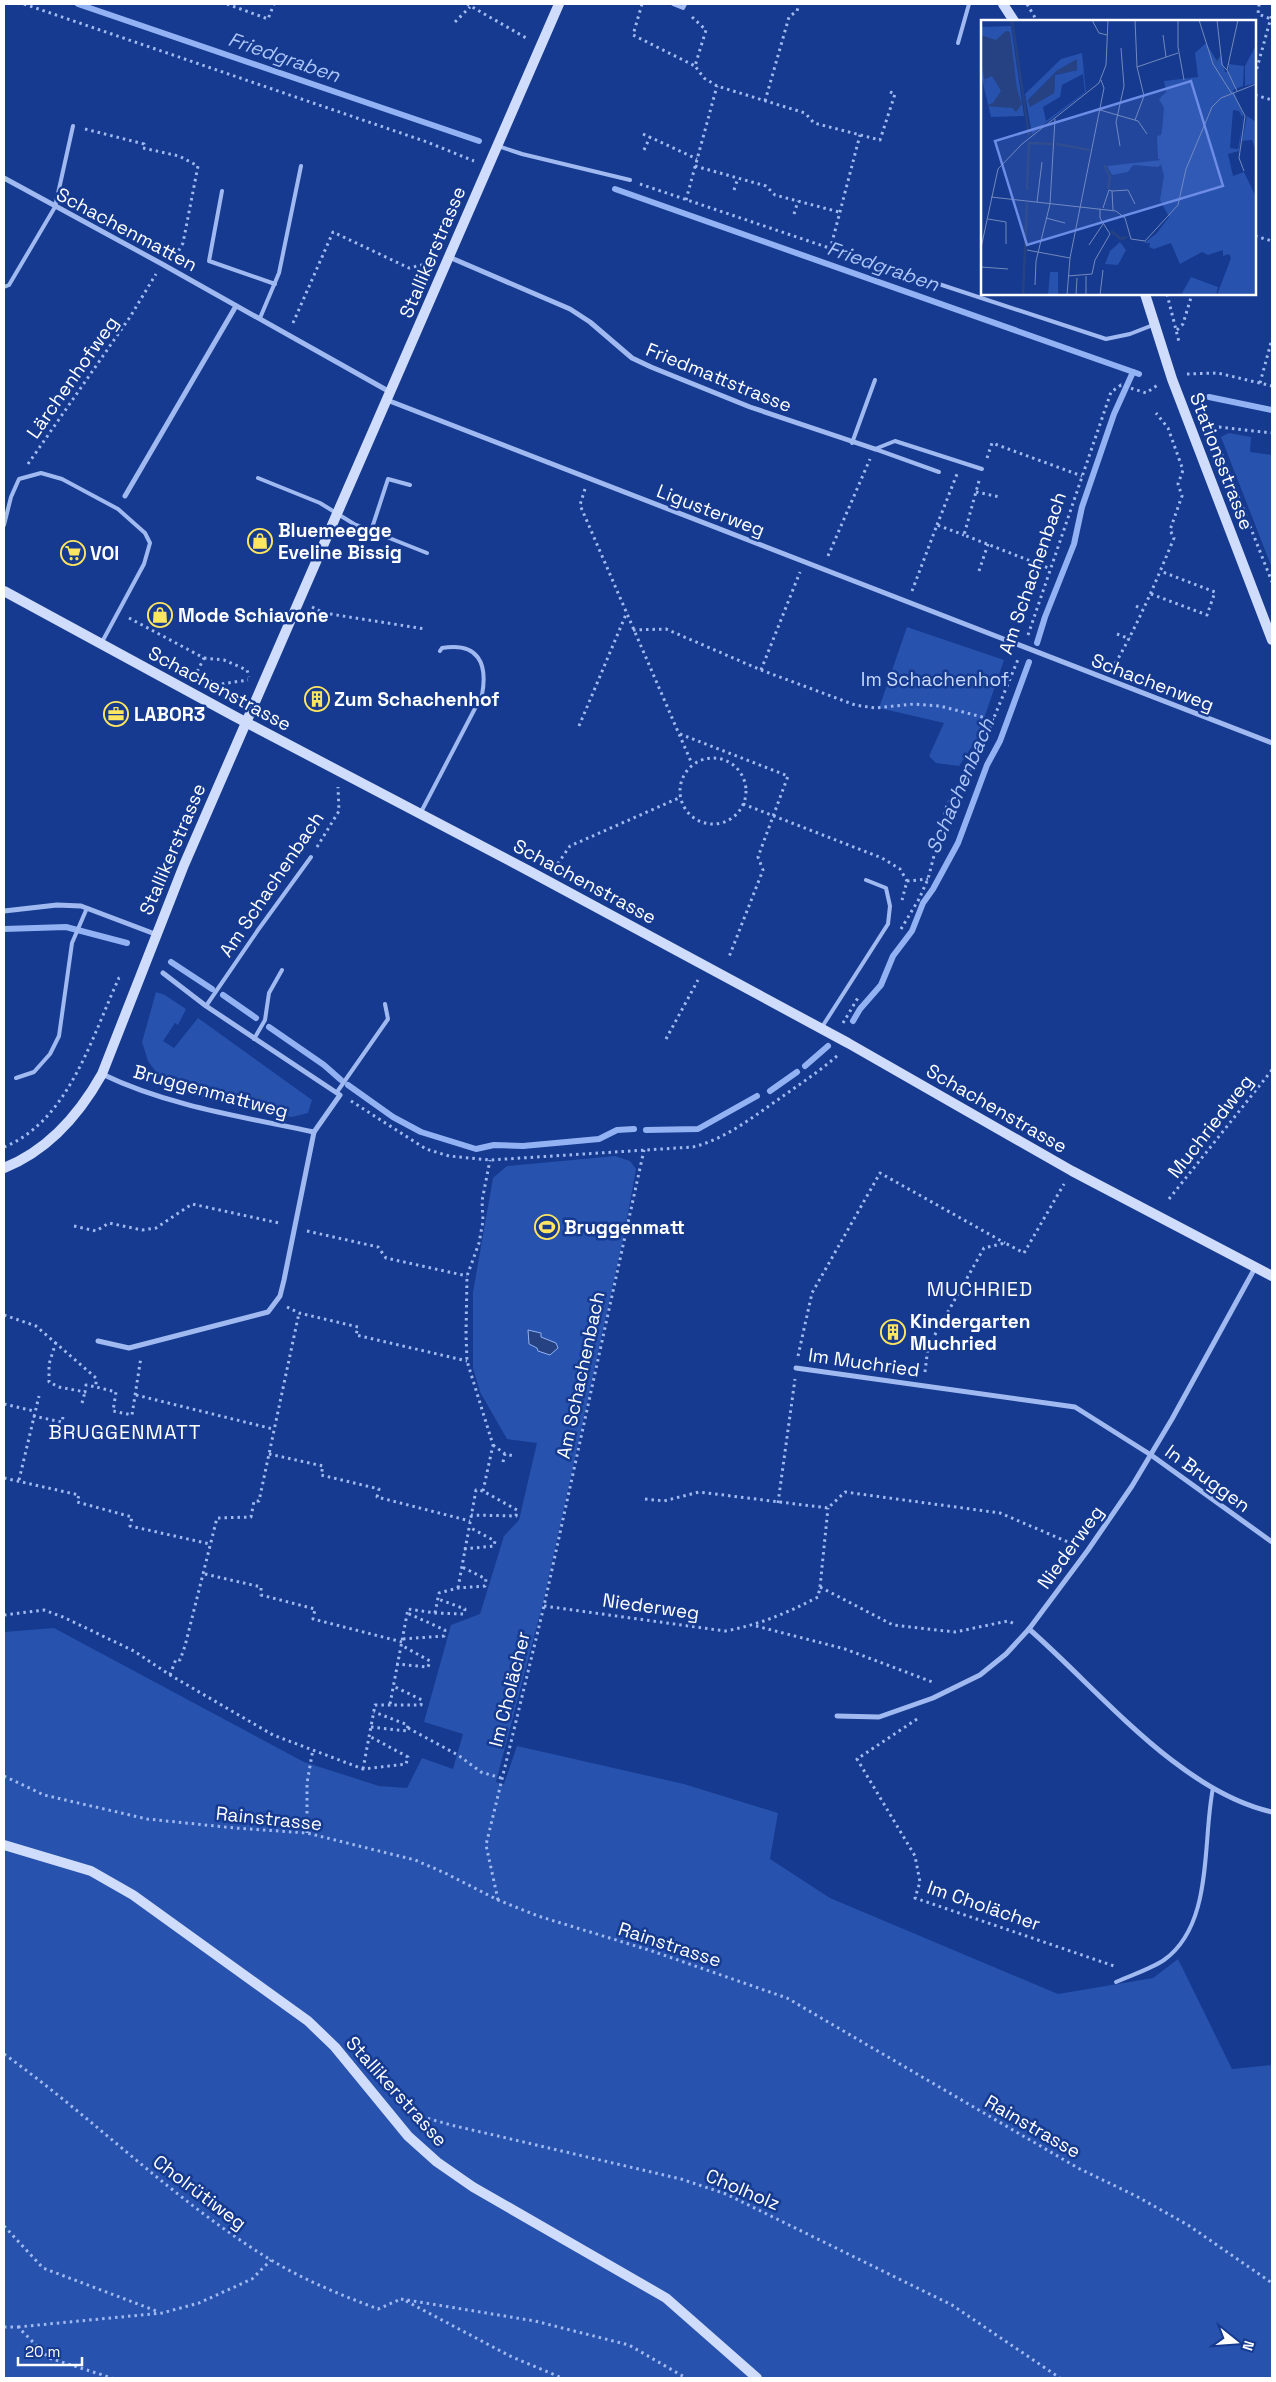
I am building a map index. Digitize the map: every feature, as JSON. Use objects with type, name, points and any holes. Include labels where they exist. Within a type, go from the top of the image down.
[{"type":"street","name":"Stallikerstrasse","points":[[4,1168],[40,1149],[67,1125],[86,1102],[102,1074],[114,1047],[155,934],[559,4]]},
{"type":"street","points":[[1002,4],[1013,20]]},
{"type":"street","name":"Schachenmatten","points":[[4,178],[260,318],[388,396]]},
{"type":"street","name":"Friedmattstrasse","points":[[449,257],[570,309],[590,322],[632,358],[651,367],[750,407],[874,449]]},
{"type":"street","name":"Stationsstrasse","points":[[1145,295],[1168,370],[1272,640]]},
{"type":"street","points":[[125,496],[236,306]]},
{"type":"street","name":"Ligusterweg","points":[[388,396],[588,478],[1024,648]]},
{"type":"street","name":"Schachenstrasse","points":[[4,592],[821,1028],[1072,1171],[1272,1276]]},
{"type":"street","name":"Schachenweg","points":[[1024,648],[1272,743]]},
{"type":"street","points":[[4,911],[57,905],[81,906],[155,934]]},
{"type":"street","points":[[98,1341],[129,1348],[268,1312],[280,1296],[314,1132],[339,1094],[206,1006],[163,973]]},
{"type":"street","name":"Bruggenmattweg","points":[[102,1074],[135,1088],[185,1104],[314,1132]]},
{"type":"street","name":"Niederweg","points":[[1029,1628],[1088,1550],[1151,1455],[1255,1268]]},
{"type":"street","name":"Im Muchried","points":[[796,1368],[1075,1407],[1151,1455]]},
{"type":"street","name":"In Bruggen","points":[[1151,1455],[1272,1542]]},
{"type":"street","points":[[837,1716],[879,1717],[946,1693],[980,1675],[1006,1654],[1029,1628],[1143,1736],[1184,1771],[1213,1788],[1259,1809],[1272,1812]]},
{"type":"street","name":"Stallikerstrasse","points":[[4,1845],[68,1862],[91,1871],[134,1895],[308,2021],[335,2047],[408,2136],[437,2162],[473,2187],[666,2298],[757,2378]]},
{"type":"lane","points":[[673,4],[684,6]]},
{"type":"lane","points":[[958,43],[969,4]]},
{"type":"lane","points":[[4,287],[8,285],[55,207],[73,126]]},
{"type":"lane","points":[[498,146],[522,154],[630,180]]},
{"type":"lane","points":[[260,318],[275,284],[301,166]]},
{"type":"lane","points":[[222,191],[209,261],[275,284]]},
{"type":"lane","points":[[857,258],[1106,338],[1130,334],[1154,324]]},
{"type":"lane","points":[[852,443],[875,380]]},
{"type":"lane","points":[[874,449],[895,441],[982,469]]},
{"type":"lane","name":"Friedmattstrasse","points":[[874,449],[939,472]]},
{"type":"lane","points":[[4,525],[11,497],[19,479],[42,472],[62,480],[118,509],[145,533],[150,544],[144,564],[120,613],[101,644]]},
{"type":"lane","points":[[258,478],[320,503],[354,524],[427,553]]},
{"type":"lane","points":[[371,531],[388,479],[410,485]]},
{"type":"lane","points":[[420,814],[482,695],[485,680],[483,662],[471,650],[456,646],[442,648],[440,651]]},
{"type":"lane","name":"Am Schachenbach","points":[[206,1006],[311,857]]},
{"type":"lane","points":[[821,1028],[888,924],[890,906],[886,888],[866,880]]},
{"type":"lane","points":[[16,1078],[34,1072],[50,1054],[59,1036],[72,943],[87,908]]},
{"type":"lane","points":[[254,1038],[265,1020],[269,993],[282,970]]},
{"type":"lane","points":[[339,1094],[388,1019],[385,1004]]},
{"type":"lane","points":[[1116,1982],[1163,1960],[1188,1935],[1196,1917],[1200,1896],[1213,1788]]},
{"type":"path","points":[[24,4],[427,142],[488,167]]},
{"type":"path","points":[[227,4],[268,19],[274,4]]},
{"type":"path","points":[[642,4],[633,35],[695,66],[704,78],[717,86],[805,112],[814,122],[880,140],[895,94],[888,91]]},
{"type":"path","points":[[765,101],[789,17],[797,11],[799,4]]},
{"type":"path","points":[[1026,4],[1036,20]]},
{"type":"path","points":[[1259,4],[1258,14],[1271,19]]},
{"type":"path","points":[[455,22],[468,5],[529,39]]},
{"type":"path","points":[[684,6],[706,30],[695,66]]},
{"type":"path","points":[[1256,72],[1272,14]]},
{"type":"path","points":[[686,200],[717,86]]},
{"type":"path","points":[[1256,95],[1272,100]]},
{"type":"path","points":[[73,126],[144,144],[142,148],[178,156],[198,166],[183,244],[174,259]]},
{"type":"path","points":[[643,134],[698,159]]},
{"type":"path","points":[[830,250],[860,135]]},
{"type":"path","points":[[644,150],[650,137]]},
{"type":"path","points":[[695,166],[766,186],[775,195],[839,212]]},
{"type":"path","points":[[734,190],[738,178]]},
{"type":"path","points":[[630,180],[857,258]]},
{"type":"path","points":[[794,214],[798,201]]},
{"type":"path","points":[[293,322],[333,232],[409,268],[428,262],[444,269]]},
{"type":"path","points":[[1256,236],[1272,241]]},
{"type":"path","name":"Lärchenhofweg","points":[[19,479],[130,317],[156,274]]},
{"type":"path","points":[[1167,295],[1180,348]]},
{"type":"path","points":[[1176,330],[1183,324],[1192,295]]},
{"type":"path","points":[[1272,339],[1260,383],[1272,386]]},
{"type":"path","name":"Stationsstrasse","points":[[1183,366],[1185,375],[1207,372],[1218,373],[1260,383]]},
{"type":"path","name":"Am Schachenbach","points":[[899,931],[919,899],[928,879],[947,805],[976,761],[1024,648],[1111,392],[1121,385],[1146,393],[1159,384]]},
{"type":"path","points":[[1106,680],[1130,639],[1142,609],[1147,605],[1174,538],[1170,530],[1182,496],[1178,484],[1182,470],[1168,428],[1156,413]]},
{"type":"path","name":"Stationsstrasse","points":[[1205,422],[1218,445],[1272,582]]},
{"type":"path","points":[[1192,434],[1208,428],[1219,427],[1272,433]]},
{"type":"path","points":[[964,535],[982,469],[992,443],[1082,476]]},
{"type":"path","points":[[822,569],[874,449]]},
{"type":"path","points":[[907,603],[961,462]]},
{"type":"path","points":[[588,478],[580,505],[692,764]]},
{"type":"path","points":[[976,492],[1000,497]]},
{"type":"path","points":[[937,525],[1051,569]]},
{"type":"path","points":[[979,571],[988,544]]},
{"type":"path","points":[[761,670],[804,562]]},
{"type":"path","points":[[1151,594],[1207,615],[1215,592],[1160,571]]},
{"type":"path","points":[[1136,606],[1142,609]]},
{"type":"path","points":[[311,607],[324,613],[424,629]]},
{"type":"path","points":[[579,726],[627,612]]},
{"type":"path","points":[[120,613],[204,658],[224,660],[246,670],[250,680]]},
{"type":"path","points":[[633,630],[666,629],[761,670],[855,705],[875,708],[914,704],[940,706],[994,720]]},
{"type":"path","points":[[1117,634],[1130,639]]},
{"type":"path","points":[[195,676],[204,658]]},
{"type":"path","points":[[680,734],[728,751],[788,776],[758,857],[763,870],[729,957]]},
{"type":"path","points":[[724,760],[728,751]]},
{"type":"path","points":[[704,758],[724,760],[738,769],[746,786],[743,804],[734,817],[722,823],[702,822],[685,810],[679,790],[685,773],[692,764],[704,758]]},
{"type":"path","name":"Am Schachenbach","points":[[311,857],[339,811],[338,771]]},
{"type":"path","points":[[546,880],[570,846],[681,797]]},
{"type":"path","points":[[743,804],[882,858],[900,868],[907,881],[901,905],[888,924]]},
{"type":"path","points":[[907,881],[928,879]]},
{"type":"path","points":[[666,1039],[706,966]]},
{"type":"path","points":[[4,1147],[30,1132],[62,1100],[74,1078],[119,978]]},
{"type":"path","points":[[834,1036],[864,988]]},
{"type":"path","points":[[339,1094],[426,1149],[450,1156],[490,1160],[694,1148],[713,1142],[735,1130],[824,1068],[842,1052],[848,1043]]},
{"type":"path","name":"Muchriedweg","points":[[1169,1199],[1272,1070]]},
{"type":"path","name":"Am Schachenbach","points":[[544,1606],[644,1150]]},
{"type":"path","points":[[483,1491],[493,1445],[467,1361],[467,1276],[479,1243],[483,1221],[482,1201],[490,1160]]},
{"type":"path","name":"Im Muchried","points":[[796,1368],[812,1293],[880,1173],[1024,1252],[1072,1171]]},
{"type":"path","points":[[74,1226],[96,1231],[110,1223],[142,1230],[156,1228],[192,1204],[279,1223]]},
{"type":"path","points":[[304,1230],[378,1247],[386,1258],[467,1276]]},
{"type":"path","name":"Im Muchried","points":[[924,1377],[928,1347],[984,1248],[1005,1243]]},
{"type":"path","points":[[287,1306],[299,1313],[358,1327],[356,1335],[467,1361]]},
{"type":"path","points":[[170,1675],[176,1659],[180,1660],[205,1574],[217,1518],[251,1517],[254,1501],[259,1501],[299,1313]]},
{"type":"path","points":[[4,1315],[36,1326],[96,1378],[96,1387]]},
{"type":"path","points":[[56,1342],[49,1364],[49,1382],[59,1389],[84,1392]]},
{"type":"path","points":[[82,1403],[86,1385],[96,1387],[116,1392],[113,1411],[132,1415],[142,1345]]},
{"type":"path","points":[[778,1503],[796,1368]]},
{"type":"path","points":[[19,1480],[38,1396]]},
{"type":"path","points":[[135,1398],[273,1429]]},
{"type":"path","points":[[4,1404],[34,1411]]},
{"type":"path","points":[[33,1416],[62,1422],[63,1417]]},
{"type":"path","points":[[493,1445],[505,1454],[514,1456]]},
{"type":"path","points":[[269,1454],[323,1466],[321,1475],[379,1489],[377,1497],[470,1521]]},
{"type":"path","points":[[503,1462],[505,1454]]},
{"type":"path","points":[[4,1478],[79,1495],[76,1502],[132,1517],[130,1526],[210,1544]]},
{"type":"path","points":[[458,1588],[464,1549],[476,1490],[483,1491],[517,1510],[516,1516],[471,1516]]},
{"type":"path","points":[[645,1499],[664,1502],[699,1492],[828,1508],[820,1587],[893,1625],[955,1632],[1008,1622],[1015,1624]]},
{"type":"path","name":"Niederweg","points":[[828,1508],[846,1492],[1000,1513],[1076,1545]]},
{"type":"path","points":[[464,1549],[494,1546],[495,1541],[469,1527]]},
{"type":"path","points":[[435,1613],[439,1593],[458,1588],[485,1586],[486,1580],[462,1567]]},
{"type":"path","points":[[205,1574],[261,1587],[261,1595],[315,1609],[313,1619],[402,1642],[430,1662],[428,1667],[396,1664]]},
{"type":"path","name":"Niederweg","points":[[544,1606],[725,1631],[754,1626],[784,1614],[818,1597],[820,1587]]},
{"type":"path","points":[[390,1704],[396,1664],[408,1609],[435,1613],[464,1614],[465,1609],[438,1599]]},
{"type":"path","name":"Im Cholächer","points":[[498,1900],[486,1845],[500,1778],[511,1746],[544,1606]]},
{"type":"path","points":[[4,1615],[44,1610],[63,1617],[134,1651],[170,1675],[273,1735],[363,1769],[406,1764],[408,1757],[370,1736]]},
{"type":"path","points":[[402,1642],[444,1636],[445,1630],[407,1613]]},
{"type":"path","name":"Niederweg","points":[[754,1626],[845,1649],[938,1684]]},
{"type":"path","points":[[363,1769],[375,1705],[422,1705],[422,1700],[393,1686]]},
{"type":"path","points":[[374,1712],[408,1725],[408,1728],[458,1755],[481,1772],[500,1778]]},
{"type":"path","name":"Im Cholächer","points":[[919,1718],[857,1760],[915,1856],[920,1882],[915,1898],[1135,1974]]},
{"type":"path","points":[[371,1727],[407,1731],[408,1728]]},
{"type":"path","points":[[307,1833],[307,1783],[313,1749]]},
{"type":"path","name":"Rainstrasse","points":[[4,1776],[44,1795],[147,1819],[307,1833],[415,1860],[498,1900],[538,1916],[652,1951],[787,1998],[1078,2168],[1136,2196],[1188,2225],[1272,2283]]},
{"type":"path","name":"Cholrütiweg","points":[[4,2054],[30,2072],[196,2207],[271,2260],[332,2291],[378,2309],[401,2299]]},
{"type":"path","name":"Cholholz","points":[[382,2106],[451,2125],[680,2179],[726,2194],[952,2305],[1060,2378]]},
{"type":"path","points":[[4,2226],[43,2268],[162,2313]]},
{"type":"path","points":[[4,2327],[18,2328],[162,2313],[200,2304],[252,2279],[271,2260]]},
{"type":"path","points":[[401,2299],[510,2356],[562,2378]]},
{"type":"path","points":[[401,2299],[535,2321],[629,2345],[686,2378]]},
{"type":"path","points":[[18,2328],[49,2358],[112,2378]]},
{"type":"green space","points":[[1229,433],[1251,437],[1250,452],[1272,455],[1272,568],[1221,437]]},
{"type":"green space","name":"Im Schachenhof","points":[[907,627],[1004,660],[977,739],[959,766],[936,763],[929,756],[944,723],[879,708]]},
{"type":"green space","points":[[156,992],[165,995],[186,1009],[178,1025],[175,1023],[163,1041],[174,1048],[198,1018],[312,1100],[308,1113],[292,1117],[209,1100],[181,1091],[162,1080],[148,1061],[142,1042]]},
{"type":"green space","points":[[615,1156],[630,1161],[636,1169],[625,1230],[544,1599],[496,1782],[504,1784],[517,1746],[684,1784],[778,1813],[770,1859],[830,1898],[1058,1994],[1153,1978],[1178,1959],[1232,2069],[1272,2065],[1272,2378],[4,2378],[4,1632],[54,1628],[304,1762],[379,1786],[407,1788],[422,1758],[453,1769],[463,1734],[424,1722],[451,1625],[480,1614],[504,1536],[519,1520],[537,1443],[507,1439],[480,1392],[473,1368],[473,1292],[493,1178],[507,1166]]},
{"type":"shaded area","points":[[528,1330],[541,1333],[541,1337],[556,1343],[558,1348],[550,1355],[538,1351],[537,1348],[529,1344]]},
{"type":"waterway","name":"Friedgraben","points":[[78,4],[479,141]]},
{"type":"waterway","name":"Friedgraben","points":[[615,189],[1139,374]]},
{"type":"waterway","name":"Schachenbach","points":[[1037,643],[1045,617],[1074,544],[1082,507],[1114,414],[1133,372]]},
{"type":"waterway","name":"Friedgraben","points":[[1209,397],[1272,410]]},
{"type":"waterway","name":"Schachenbach","points":[[853,1021],[860,1009],[881,985],[893,956],[912,931],[923,903],[933,889],[958,843],[987,765],[1000,741],[1029,662]]},
{"type":"waterway","name":"Schachenbach","points":[[4,929],[66,927],[127,943]]},
{"type":"waterway","name":"Schachenbach","points":[[171,962],[212,989]]},
{"type":"waterway","name":"Schachenbach","points":[[223,995],[256,1018]]},
{"type":"waterway","name":"Schachenbach","points":[[269,1027],[324,1065],[341,1080]]},
{"type":"waterway","name":"Schachenbach","points":[[805,1066],[828,1046]]},
{"type":"waterway","name":"Schachenbach","points":[[770,1091],[797,1072]]},
{"type":"waterway","name":"Schachenbach","points":[[348,1085],[393,1117],[421,1132],[476,1149],[494,1145],[523,1146],[599,1139],[617,1130],[634,1129]]},
{"type":"waterway","name":"Schachenbach","points":[[646,1130],[698,1129],[757,1096]]},
{"type":"place","name":"Bluemeegge Eveline Bissig","points":[[260,541]]},
{"type":"place","name":"VOI","points":[[73,553]]},
{"type":"place","name":"Mode Schiavone","points":[[160,615]]},
{"type":"place","name":"Zum Schachenhof","points":[[317,699]]},
{"type":"place","name":"LABOR3","points":[[116,714]]},
{"type":"place","name":"Bruggenmatt","points":[[547,1227]]},
{"type":"place","name":"Kindergarten Muchried","points":[[893,1332]]},
{"type":"district","name":"MUCHRIED","points":[[980,1289]]},
{"type":"district","name":"BRUGGENMATT","points":[[125,1432]]}]
